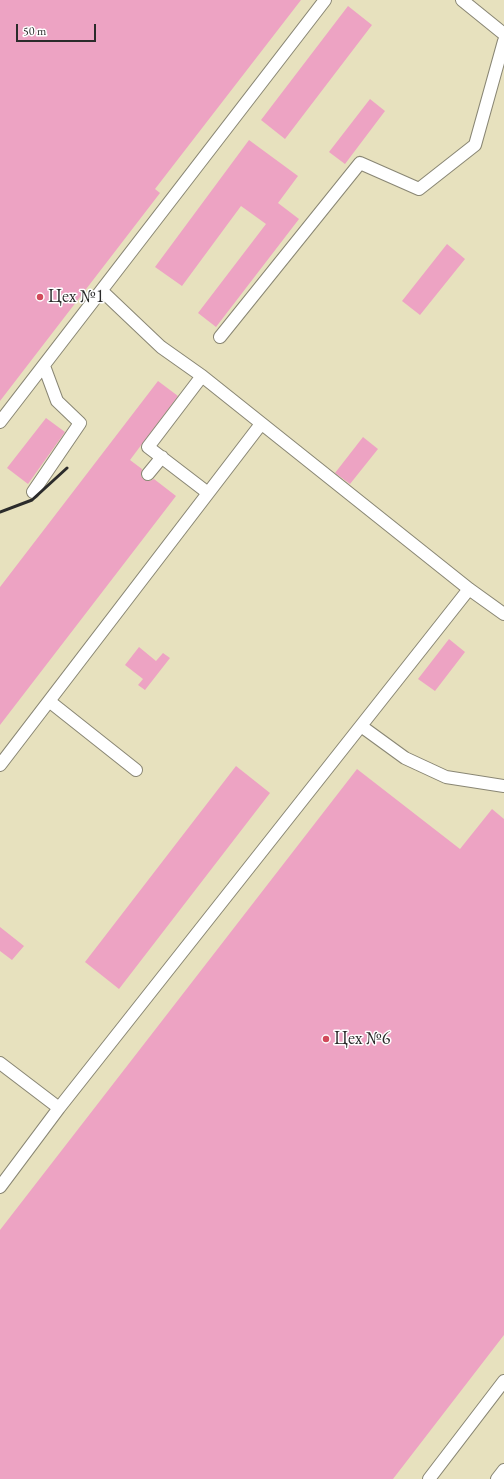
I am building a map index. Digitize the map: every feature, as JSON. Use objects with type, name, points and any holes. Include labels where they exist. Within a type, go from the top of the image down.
[{"type":"lane","points":[[0,422],[325,0]]},
{"type":"lane","points":[[462,0],[504,34]]},
{"type":"lane","points":[[220,337],[360,163],[419,189],[475,145],[504,41]]},
{"type":"lane","points":[[102,291],[161,347],[202,376],[469,589],[504,614]]},
{"type":"lane","points":[[33,492],[80,423],[58,401],[44,366]]},
{"type":"lane","points":[[202,376],[148,447],[208,493]]},
{"type":"lane","points":[[0,765],[261,424]]},
{"type":"lane","points":[[148,474],[162,457]]},
{"type":"lane","points":[[0,1187],[59,1108],[469,589]]},
{"type":"lane","points":[[49,700],[136,770]]},
{"type":"lane","points":[[361,726],[405,758],[446,777],[504,786]]},
{"type":"lane","points":[[0,1063],[59,1108]]},
{"type":"lane","points":[[429,1479],[504,1381]]},
{"type":"lane","points":[[497,1479],[504,1470]]},
{"type":"building","name":"Цех №1","points":[[0,0],[301,0],[155,189],[160,193],[0,401]]},
{"type":"building","points":[[348,6],[372,25],[285,139],[261,120]]},
{"type":"building","points":[[370,99],[385,111],[345,164],[329,152]]},
{"type":"building","points":[[249,140],[298,176],[278,203],[299,219],[216,327],[198,313],[266,224],[241,206],[182,286],[155,267]]},
{"type":"building","points":[[447,244],[465,259],[420,315],[402,301]]},
{"type":"building","points":[[158,381],[178,396],[130,460],[142,469],[141,476],[144,480],[150,481],[154,479],[176,496],[0,725],[0,587]]},
{"type":"building","points":[[46,418],[65,432],[28,484],[7,468]]},
{"type":"building","points":[[363,437],[378,449],[350,484],[335,473]]},
{"type":"building","points":[[449,639],[465,652],[435,691],[418,679]]},
{"type":"building","points":[[139,647],[156,661],[163,653],[170,658],[145,690],[138,685],[143,679],[125,665]]},
{"type":"building","points":[[236,766],[270,793],[119,989],[85,962]]},
{"type":"building","name":"Цех №6","points":[[357,769],[460,849],[492,809],[504,819],[504,1335],[393,1479],[0,1479],[0,1230]]},
{"type":"building","points":[[0,927],[24,946],[12,960],[0,951]]},
{"type":"railway","points":[[0,512],[32,500],[67,468]]},
{"type":"place","name":"Цех №1","points":[[40,297]]},
{"type":"place","name":"Цех №6","points":[[326,1039]]}]
